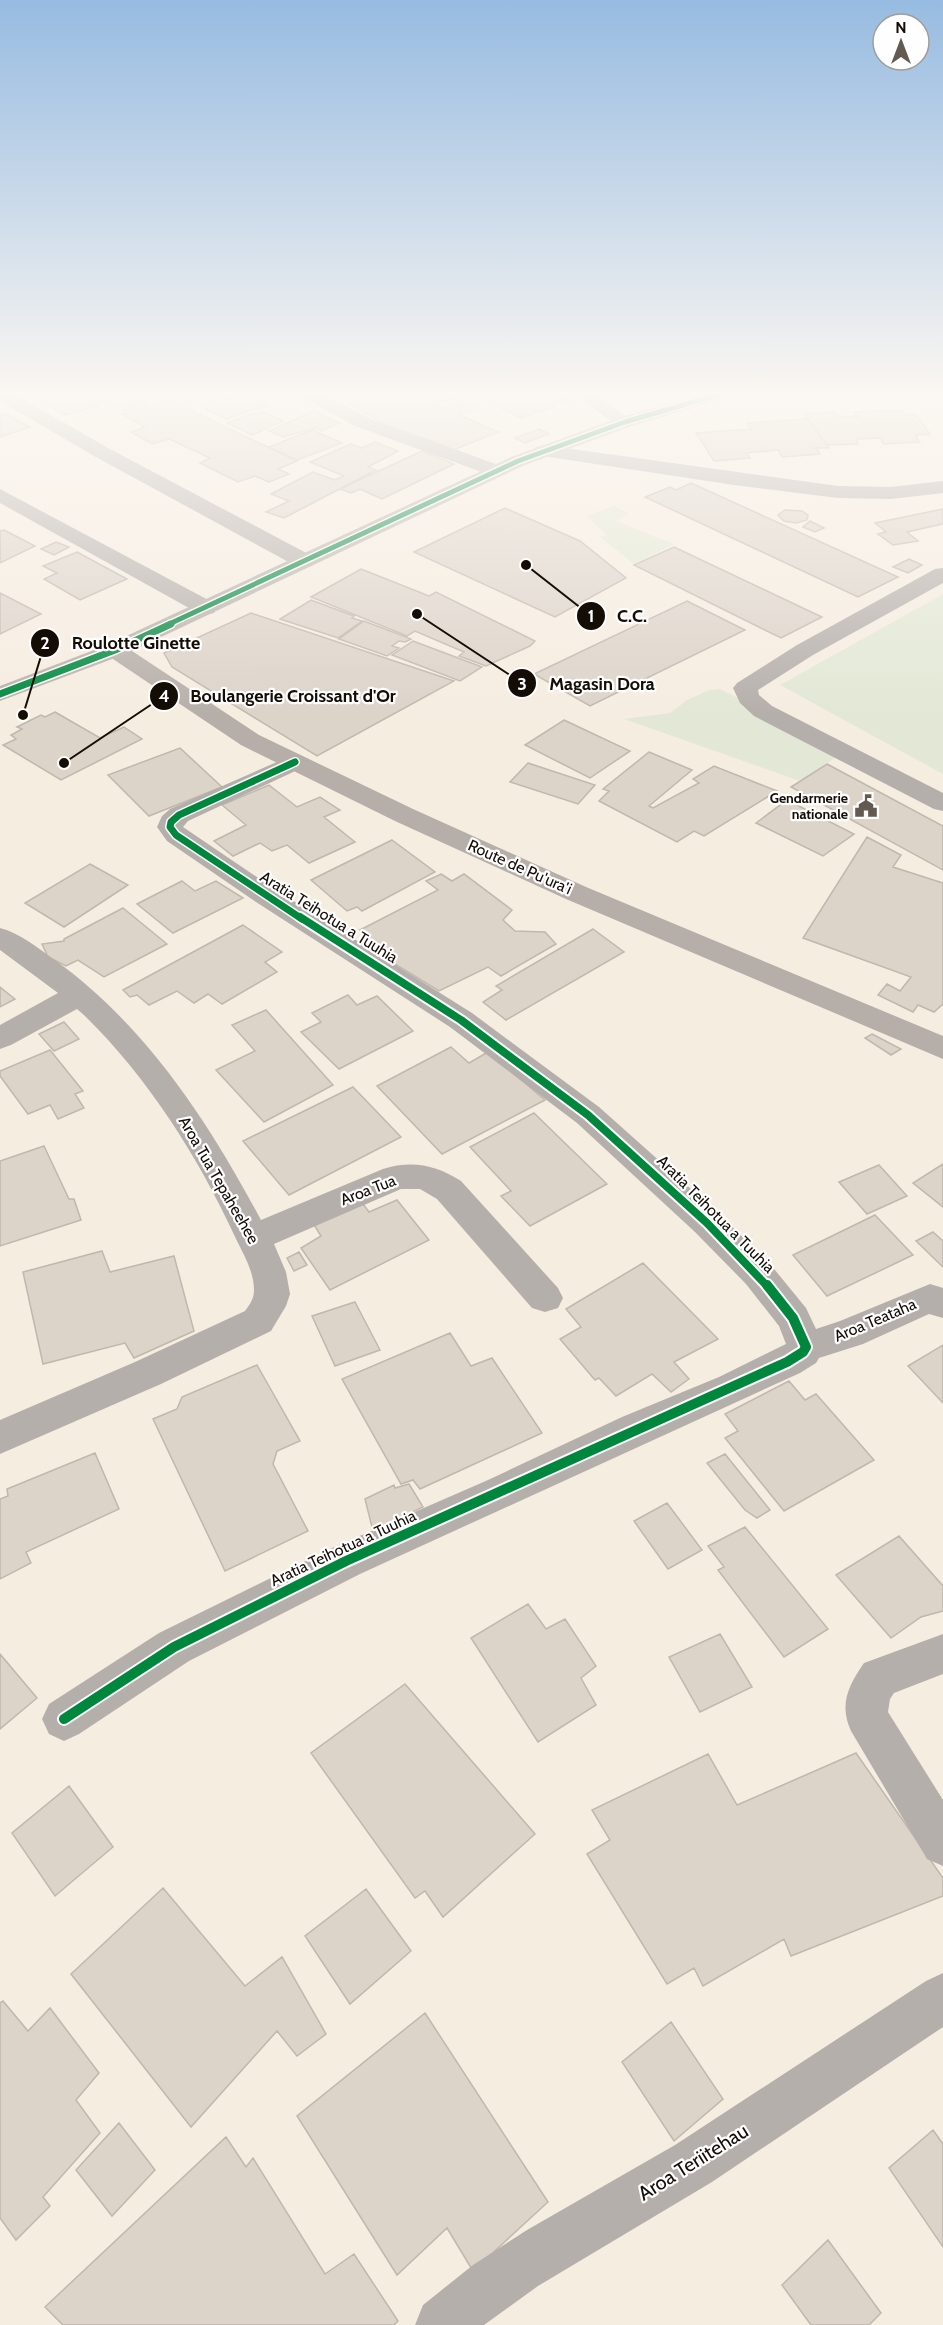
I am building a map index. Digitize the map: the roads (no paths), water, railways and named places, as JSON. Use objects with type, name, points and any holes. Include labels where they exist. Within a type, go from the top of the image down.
[{"type":"main road","points":[[0,694],[115,650],[435,500]]},
{"type":"main road","name":"Route de Pu'ura'i","points":[[115,650],[250,740],[404,815],[576,893],[943,1048]]},
{"type":"street","points":[[8,500],[206,608]]},
{"type":"street","points":[[189,500],[304,561]]},
{"type":"street","points":[[943,574],[805,650],[745,688],[748,698],[764,711],[943,803]]},
{"type":"street","name":"Aratia Teihotua a Tuuhia","points":[[64,1719],[174,1647],[346,1562],[787,1362],[806,1347],[792,1318],[758,1274],[692,1208],[588,1115],[461,1020],[266,896],[176,836],[170,827],[171,822],[179,815],[295,762]]},
{"type":"street","name":"Aroa Tua Tepaheehee","points":[[0,937],[80,993],[118,1032],[171,1098],[208,1156],[254,1238],[272,1290],[269,1308],[258,1321],[158,1368],[0,1437]]},
{"type":"street","points":[[0,1038],[80,993]]},
{"type":"street","name":"Aroa Tua","points":[[254,1238],[395,1178],[408,1176],[433,1178],[449,1190],[545,1298]]},
{"type":"street","name":"Aroa Teataha","points":[[806,1347],[850,1333],[930,1298],[943,1304]]},
{"type":"street","points":[[943,1654],[879,1678],[869,1693],[866,1716],[943,1843]]},
{"type":"street","name":"Aroa Teriitehau","points":[[443,2325],[467,2302],[548,2248],[684,2169],[811,2088],[943,1998]]},
{"type":"place","name":"C.C.","points":[[526,565]]},
{"type":"place","name":"Magasin Dora","points":[[417,614]]},
{"type":"place","name":"Roulotte Ginette","points":[[23,715]]},
{"type":"place","name":"Boulangerie Croissant d'Or","points":[[64,763]]},
{"type":"place","name":"Gendarmerie nationale","points":[[866,806]]}]
